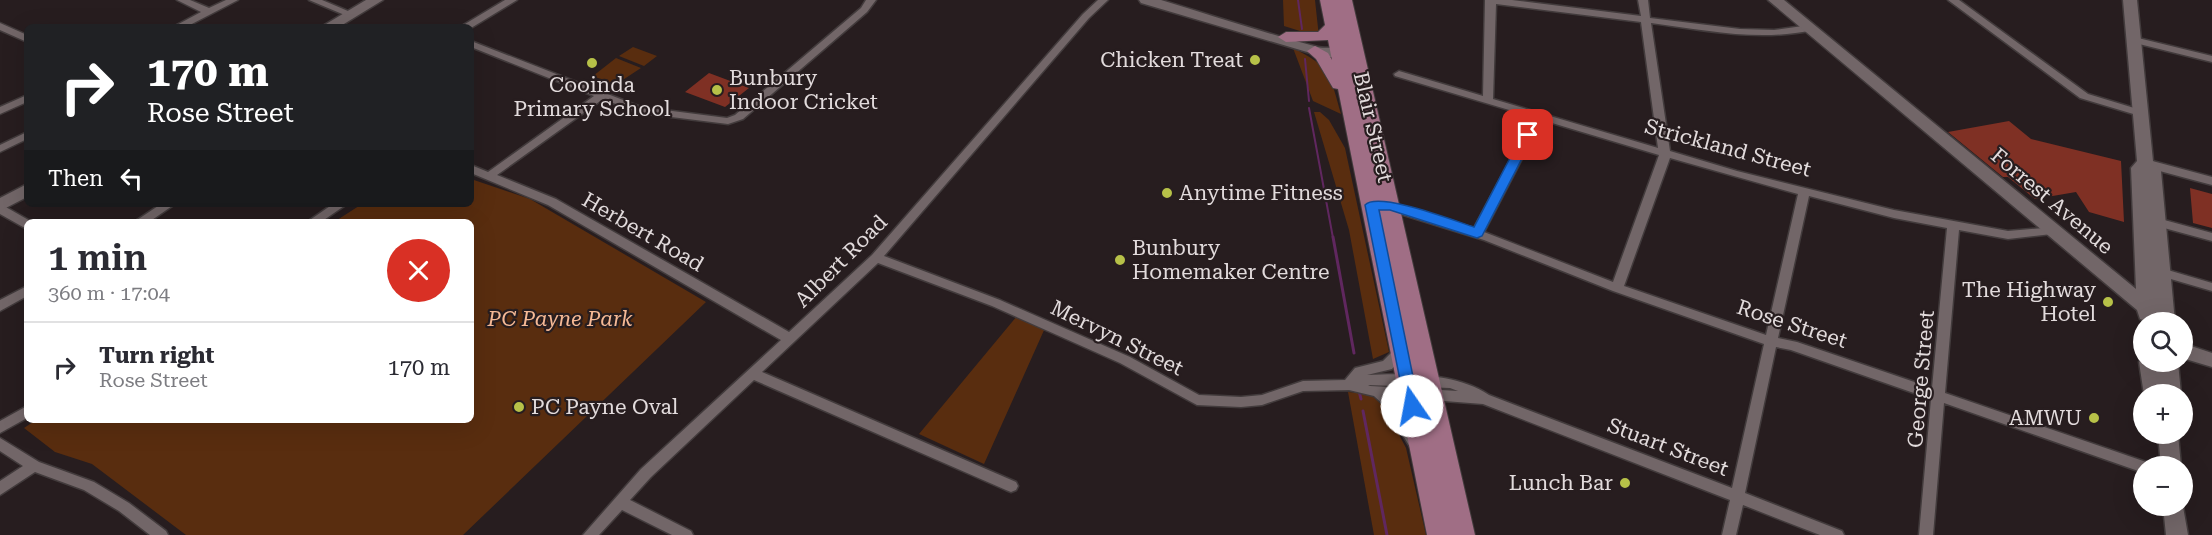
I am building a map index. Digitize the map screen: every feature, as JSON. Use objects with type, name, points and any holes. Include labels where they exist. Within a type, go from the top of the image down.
[{"type":"main road","points":[[333,24],[376,0]]},
{"type":"main road","points":[[1146,0],[1222,25],[1315,51],[1344,52]]},
{"type":"main road","points":[[1171,0],[1286,38],[1344,52]]},
{"type":"main road","name":"Blair Street","points":[[1328,0],[1334,27],[1344,52],[1381,205],[1400,353],[1439,535]]},
{"type":"main road","name":"Blair Street","points":[[1344,0],[1346,89],[1381,205],[1396,231],[1463,535]]},
{"type":"main road","name":"Forrest Avenue","points":[[1775,0],[1915,117],[1941,143],[2047,231],[2139,312]]},
{"type":"main road","points":[[2130,0],[2145,163],[2153,171],[2157,222],[2150,312]]},
{"type":"main road","points":[[1286,38],[1322,38],[1334,27]]},
{"type":"main road","points":[[1315,51],[1322,56],[1336,81],[1346,89]]},
{"type":"main road","points":[[2145,163],[2139,168],[2153,274],[2163,312]]},
{"type":"main road","points":[[0,207],[24,192]]},
{"type":"main road","name":"Forrest Avenue","points":[[2047,231],[2073,247],[2143,312]]},
{"type":"main road","points":[[2073,247],[2092,255],[2121,277],[2134,279],[2153,274]]},
{"type":"main road","points":[[2193,345],[2212,351]]},
{"type":"main road","points":[[2193,354],[2212,360]]},
{"type":"main road","points":[[2175,516],[2177,535]]},
{"type":"street","points":[[182,0],[209,12]]},
{"type":"street","points":[[184,24],[233,0]]},
{"type":"street","points":[[314,0],[350,14]]},
{"type":"street","points":[[470,24],[512,0]]},
{"type":"street","points":[[474,45],[639,110],[728,121],[739,117],[864,10],[871,0]]},
{"type":"street","name":"Albert Road","points":[[590,535],[646,473],[876,258],[1086,16],[1103,0]]},
{"type":"street","points":[[1488,100],[1490,0],[1758,33],[1810,28]]},
{"type":"street","points":[[1617,288],[1665,157],[1643,0]]},
{"type":"street","points":[[1953,0],[2084,96],[2140,113]]},
{"type":"street","points":[[0,26],[24,38]]},
{"type":"street","points":[[2134,40],[2212,59]]},
{"type":"street","name":"Strickland Street","points":[[1399,74],[1663,153],[1804,191],[1953,226],[2008,235],[2047,231]]},
{"type":"street","points":[[489,176],[601,96]]},
{"type":"street","points":[[0,111],[24,99]]},
{"type":"street","points":[[1477,233],[1539,116]]},
{"type":"street","points":[[0,149],[24,137]]},
{"type":"street","points":[[2145,163],[2212,181]]},
{"type":"street","name":"Herbert Road","points":[[474,170],[552,202],[790,339]]},
{"type":"street","points":[[1729,535],[1804,191]]},
{"type":"street","name":"Rose Street","points":[[1381,205],[1477,233],[1617,288],[1770,341],[1792,345],[2133,463]]},
{"type":"street","points":[[0,207],[24,222]]},
{"type":"street","points":[[145,219],[164,207]]},
{"type":"street","points":[[318,219],[336,207]]},
{"type":"street","points":[[1396,231],[1415,218],[1428,218]]},
{"type":"street","points":[[2157,222],[2212,237]]},
{"type":"street","name":"George Street","points":[[1926,535],[1940,396],[1953,226]]},
{"type":"street","name":"Mervyn Street","points":[[876,258],[996,303],[1125,360],[1197,400],[1241,402],[1262,400],[1303,386],[1348,385],[1368,380],[1430,387]]},
{"type":"street","points":[[2153,274],[2212,287]]},
{"type":"street","points":[[0,306],[24,292]]},
{"type":"street","points":[[1348,385],[1360,372],[1388,365],[1400,353]]},
{"type":"street","points":[[753,374],[1011,486]]},
{"type":"street","name":"Mervyn Street","points":[[1348,385],[1378,392],[1408,386]]},
{"type":"street","name":"Stuart Street","points":[[1430,387],[1484,399],[1837,535]]},
{"type":"street","points":[[1378,392],[1391,403],[1407,432],[1421,451]]},
{"type":"street","points":[[0,428],[24,413]]},
{"type":"street","points":[[0,444],[34,466],[89,486],[124,507],[161,535]]},
{"type":"street","points":[[0,489],[34,466]]},
{"type":"street","points":[[620,502],[686,535]]},
{"type":"green space","points":[[1283,0],[1315,0],[1319,37],[1284,26]]},
{"type":"green space","points":[[633,47],[657,56],[644,66],[619,56]]},
{"type":"green space","points":[[1293,48],[1322,67],[1331,81],[1341,114],[1313,101]]},
{"type":"green space","points":[[616,58],[641,68],[615,85],[593,76]]},
{"type":"green space","points":[[1314,112],[1320,112],[1329,120],[1345,148],[1389,352],[1373,359],[1349,230]]},
{"type":"green space","name":"PC Payne Park","points":[[474,180],[530,199],[706,302],[463,535],[186,535],[92,464],[55,452],[24,428],[32,423],[474,423],[474,219],[339,219],[357,207],[474,207]]},
{"type":"green space","points":[[1017,316],[1045,328],[984,464],[919,434]]},
{"type":"green space","points":[[1348,392],[1371,394],[1383,404],[1406,448],[1426,535],[1374,535]]},
{"type":"building","name":"Bunbury Indoor Cricket","points":[[709,73],[749,88],[725,107],[685,92]]},
{"type":"building","points":[[2009,121],[2031,139],[2121,161],[2124,222],[2089,212],[2076,192],[2035,199],[2008,177],[2003,177],[1948,132]]},
{"type":"building","points":[[2190,188],[2212,194],[2212,228],[2193,223]]},
{"type":"waterway","points":[[1298,0],[1302,29]]},
{"type":"waterway","points":[[1305,59],[1309,101]]},
{"type":"waterway","points":[[1309,108],[1333,238]]},
{"type":"waterway","points":[[1333,237],[1354,353]]},
{"type":"waterway","points":[[1359,391],[1361,399]]},
{"type":"waterway","points":[[1363,411],[1387,535]]},
{"type":"place","name":"Chicken Treat","points":[[1255,60]]},
{"type":"place","name":"Cooinda Primary School","points":[[592,63]]},
{"type":"place","name":"Bunbury Indoor Cricket","points":[[717,90]]},
{"type":"place","name":"Anytime Fitness","points":[[1167,193]]},
{"type":"place","name":"Bunbury Homemaker Centre","points":[[1120,260]]},
{"type":"place","name":"The Highway Hotel","points":[[2108,302]]},
{"type":"place","name":"PC Payne Oval","points":[[519,407]]},
{"type":"place","name":"AMWU","points":[[2094,418]]},
{"type":"place","name":"Lunch Bar","points":[[1625,483]]},
{"type":"route","points":[[1412,406],[1372,205],[1391,206],[1477,233],[1528,135]]}]
